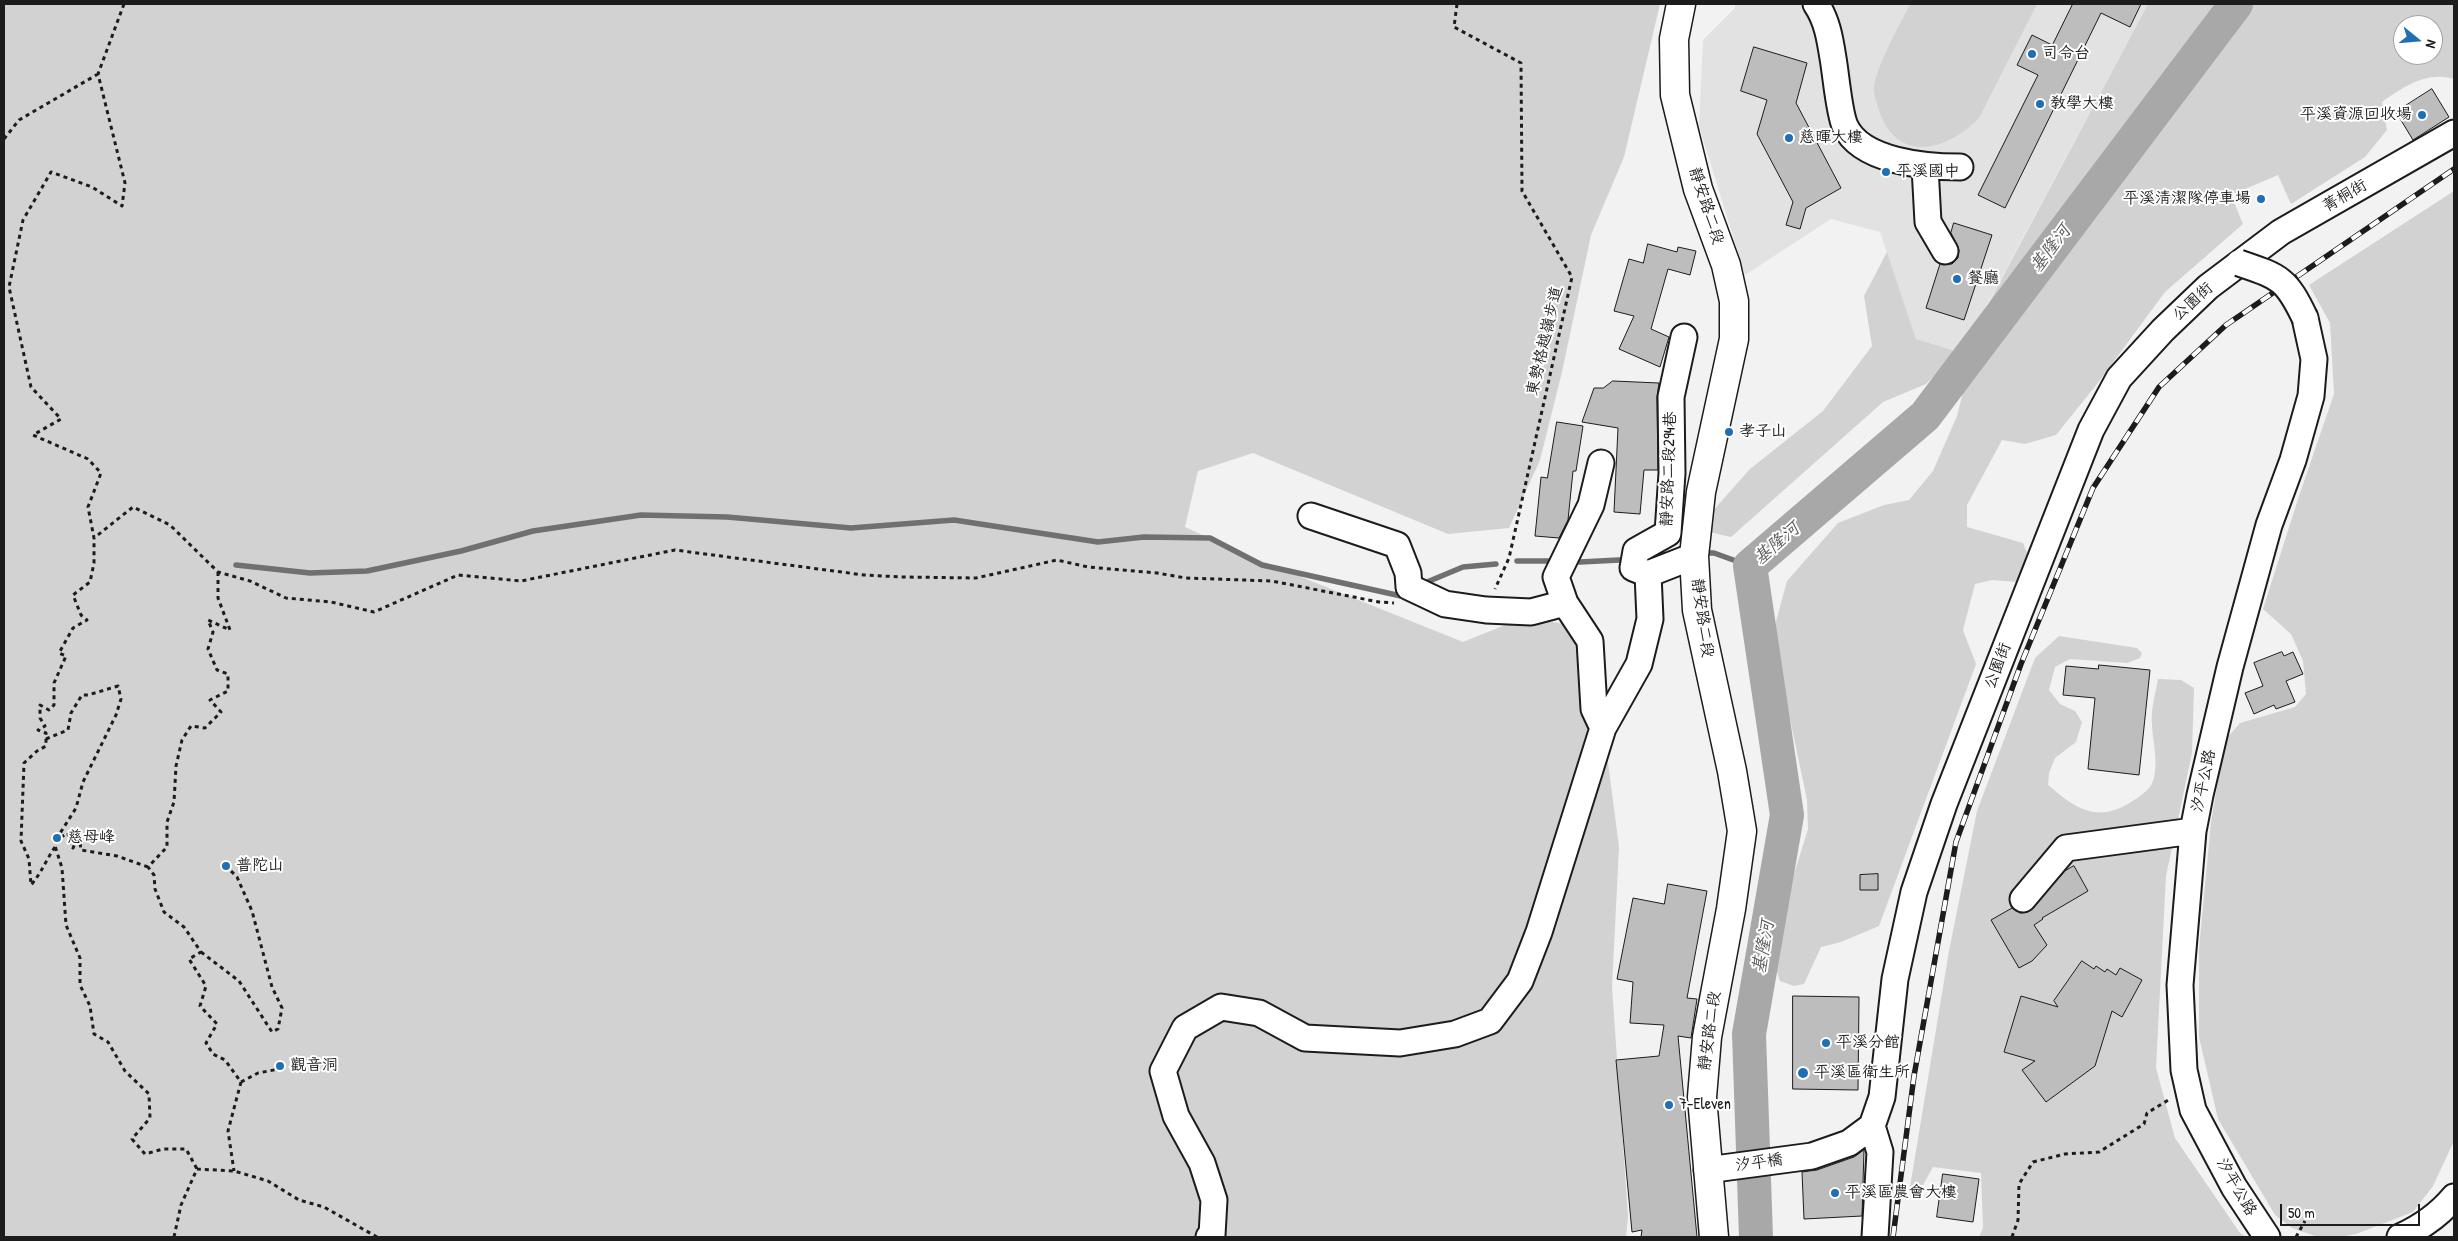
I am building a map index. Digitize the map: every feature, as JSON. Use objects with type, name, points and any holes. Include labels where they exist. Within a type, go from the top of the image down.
[{"type":"main road","name":"靜安路二段","points":[[1681,4],[1674,39],[1675,95],[1698,189],[1726,264],[1734,301],[1734,339],[1701,492],[1695,549],[1697,610],[1732,771],[1742,831],[1732,909],[1707,1038],[1702,1097],[1714,1237]]},
{"type":"street","points":[[1816,4],[1826,21],[1845,127],[1861,145],[1882,156],[1925,167],[1960,167]]},
{"type":"street","name":"菁桐街","points":[[2239,264],[2281,232],[2454,134]]},
{"type":"street","points":[[1925,167],[1928,222],[1945,251]]},
{"type":"street","name":"汐平公路","points":[[2239,264],[2274,275],[2293,291],[2305,318],[2314,358],[2310,396],[2293,460],[2269,525],[2230,667],[2193,831],[2180,985],[2184,1070],[2193,1110],[2234,1187],[2267,1237]]},
{"type":"street","name":"公園街","points":[[1872,1126],[1882,1097],[1895,978],[1914,892],[1944,804],[2091,430],[2119,378],[2163,330],[2195,299],[2239,264]]},
{"type":"street","name":"靜安路二段294巷","points":[[1648,574],[1633,568],[1636,551],[1668,533],[1672,474],[1671,397],[1684,337]]},
{"type":"street","points":[[1601,463],[1591,505],[1556,577],[1565,603],[1590,641],[1594,709],[1603,728]]},
{"type":"street","points":[[1311,516],[1397,545],[1408,573],[1409,587],[1445,604],[1486,610],[1531,612],[1565,603]]},
{"type":"street","points":[[1209,1237],[1212,1235],[1214,1200],[1202,1162],[1176,1116],[1163,1070],[1185,1028],[1220,1007],[1259,1013],[1305,1038],[1400,1043],[1455,1034],[1490,1021],[1520,981],[1539,932],[1603,728],[1639,664],[1650,619],[1648,574],[1695,549]]},
{"type":"street","points":[[2023,899],[2066,848],[2193,831]]},
{"type":"street","points":[[1872,1126],[1880,1152],[1875,1237]]},
{"type":"street","name":"汐平橋","points":[[1707,1170],[1812,1156],[1849,1143],[1872,1126]]},
{"type":"street","points":[[2400,1237],[2417,1230],[2443,1211],[2454,1197]]},
{"type":"path","points":[[124,4],[98,74],[125,182],[122,206],[92,187],[51,172],[23,220],[9,287],[30,387],[61,419],[33,436],[88,459],[101,473],[88,507],[94,538],[94,562],[90,582],[74,594],[81,615],[87,620],[73,628],[59,653],[66,656],[54,683],[54,705],[49,710],[40,705],[40,718],[45,726],[38,730],[46,733],[46,746],[37,751],[24,763],[21,841],[29,860],[31,885],[44,870],[45,858],[55,846],[58,838],[68,833],[70,846],[73,848],[79,835],[81,850],[117,856],[148,867],[154,876],[155,889],[164,912],[184,927],[201,952],[239,981],[272,1032],[278,1029],[282,1008],[272,988],[252,911],[237,877],[226,866]]},
{"type":"path","name":"東勢格越嶺步道","points":[[1457,4],[1454,27],[1521,63],[1522,191],[1572,277],[1509,558],[1486,610]]},
{"type":"path","points":[[4,139],[19,120],[98,74]]},
{"type":"path","points":[[94,538],[133,506],[170,525],[218,572],[250,581],[286,598],[331,602],[374,612],[458,575],[521,581],[675,550],[864,575],[902,577],[976,578],[1057,560],[1088,567],[1157,573],[1186,578],[1272,581],[1380,602],[1398,603]]},
{"type":"path","points":[[148,867],[167,847],[167,822],[174,802],[176,766],[182,740],[192,726],[205,728],[221,712],[210,700],[228,691],[228,674],[217,670],[208,649],[213,632],[208,620],[230,630],[218,598],[218,572]]},
{"type":"path","points":[[45,740],[68,730],[71,713],[82,695],[118,686],[121,699],[116,715],[83,782],[76,808],[57,838]]},
{"type":"path","points":[[55,846],[62,868],[66,925],[80,958],[80,985],[90,1006],[94,1034],[108,1042],[125,1071],[149,1094],[150,1118],[132,1139],[145,1154],[163,1149],[186,1149],[197,1169]]},
{"type":"path","points":[[201,952],[189,960],[206,986],[200,1006],[217,1024],[206,1043],[213,1054],[226,1060],[241,1082]]},
{"type":"path","points":[[234,1170],[228,1131],[241,1082],[258,1073],[279,1069]]},
{"type":"path","points":[[2012,1237],[2018,1220],[2019,1184],[2033,1162],[2066,1154],[2099,1152],[2144,1124],[2147,1113],[2176,1095],[2186,1108],[2193,1110]]},
{"type":"path","points":[[197,1169],[234,1170],[268,1181],[299,1200],[324,1207],[377,1237]]},
{"type":"path","points":[[174,1237],[181,1204],[197,1169]]},
{"type":"path","points":[[2296,1237],[2304,1222]]},
{"type":"shaded area","points":[[4,4],[1660,4],[1624,157],[1591,235],[1562,372],[1540,460],[1509,528],[1448,534],[1253,453],[1198,471],[1185,527],[1239,552],[1463,642],[1525,617],[1575,626],[1596,670],[1619,847],[1612,987],[1628,1217],[1626,1237],[4,1237]]},
{"type":"shaded area","name":"平溪國中","points":[[1735,4],[2148,4],[1961,353],[1916,339],[1880,232],[1831,219],[1745,275],[1699,126],[1703,40],[1735,8]]},
{"type":"shaded area","points":[[1910,4],[2037,4],[1979,118],[1966,130],[1937,145],[1922,147],[1908,145],[1896,138],[1886,125],[1874,94],[1882,61]]},
{"type":"shaded area","points":[[2148,4],[2454,4],[2454,79],[2434,77],[2425,79],[2407,86],[2382,102],[2387,130],[2365,157],[2291,204],[2278,175],[2231,195],[2243,224],[2165,292],[2097,384],[2056,435],[2025,444],[2002,440],[1967,505],[1967,527],[2023,543],[2027,553],[2017,582],[1992,580],[1975,584],[1963,630],[1976,664],[1879,926],[1841,942],[1821,947],[1804,984],[1794,986],[1780,981],[1775,965],[1782,913],[1808,829],[1807,800],[1780,671],[1775,625],[1787,581],[1838,523],[1884,505],[1909,500],[1933,471],[1957,416],[1966,380],[1939,371],[1926,384],[1883,402],[1731,537],[1709,532],[1710,514],[1750,469],[1823,411],[1872,346],[1864,296],[1887,252],[1916,339],[1962,353]]},
{"type":"shaded area","points":[[2454,191],[2454,1141],[2433,1186],[2413,1212],[2356,1234],[2340,1237],[2318,1237],[2292,1228],[2275,1215],[2218,1119],[2199,1037],[2199,949],[2211,822],[2225,740],[2240,723],[2295,707],[2306,694],[2303,661],[2291,634],[2263,609],[2334,394],[2330,323],[2309,285]]},
{"type":"shaded area","points":[[2059,636],[2137,648],[2142,653],[2140,658],[2127,663],[2070,659],[2055,667],[2049,690],[2060,704],[2075,711],[2082,722],[2076,742],[2055,758],[2049,773],[2048,785],[2077,806],[2087,810],[2107,812],[2119,809],[2141,796],[2152,784],[2156,764],[2152,712],[2158,679],[2181,680],[2194,688],[2192,753],[2166,876],[2156,1068],[2175,1138],[2240,1233],[2246,1237],[1979,1237],[1983,1228],[1981,1173],[1933,1167],[1923,1185],[1910,1187],[1949,951],[1977,811],[2035,658]]},
{"type":"building","name":"教學大樓","points":[[2073,4],[2141,4],[2130,27],[2101,13],[2005,208],[1978,195],[2038,75],[2017,65],[2032,35],[2052,45]]},
{"type":"building","name":"慈暉大樓","points":[[1754,47],[1807,63],[1796,103],[1841,188],[1806,208],[1800,229],[1786,225],[1793,202],[1757,134],[1767,100],[1741,91]]},
{"type":"building","name":"平溪資源回收場","points":[[2432,89],[2449,117],[2413,140],[2396,112]]},
{"type":"building","name":"餐廳","points":[[1954,223],[1992,235],[1964,320],[1926,308],[1940,264],[1952,264],[1958,258],[1959,250],[1951,233]]},
{"type":"building","points":[[1648,244],[1677,252],[1678,247],[1696,251],[1690,275],[1668,269],[1651,329],[1669,337],[1660,367],[1619,349],[1634,316],[1614,311],[1629,259],[1643,263]]},
{"type":"building","points":[[1613,381],[1659,383],[1657,397],[1658,470],[1644,470],[1640,514],[1614,512],[1618,428],[1582,422],[1594,388],[1603,388]]},
{"type":"building","points":[[1557,422],[1583,426],[1576,471],[1573,471],[1568,520],[1559,538],[1535,536],[1541,477],[1547,478]]},
{"type":"building","points":[[2282,652],[2284,656],[2293,652],[2303,674],[2286,681],[2295,702],[2276,709],[2274,705],[2254,714],[2245,693],[2263,686],[2254,663]]},
{"type":"building","points":[[2099,665],[2150,670],[2139,775],[2088,769],[2095,698],[2063,695],[2066,666],[2098,669]]},
{"type":"building","points":[[2074,866],[2088,891],[2042,918],[2034,925],[2047,945],[2032,961],[2019,968],[1991,920],[2012,908],[2020,913],[2028,912],[2065,871]]},
{"type":"building","points":[[1878,874],[1878,890],[1860,890],[1860,875]]},
{"type":"building","points":[[1668,884],[1707,891],[1687,998],[1697,999],[1691,1038],[1678,1036],[1697,1237],[1641,1237],[1642,1230],[1632,1232],[1616,1060],[1659,1056],[1664,1025],[1630,1023],[1633,982],[1617,979],[1633,898],[1664,904]]},
{"type":"building","points":[[2082,961],[2094,969],[2096,966],[2105,972],[2107,969],[2116,975],[2120,968],[2142,980],[2122,1017],[2112,1011],[2095,1066],[2046,1102],[2022,1070],[2035,1061],[2004,1052],[2021,996],[2058,1007],[2054,1001]]},
{"type":"building","name":"平溪分館","points":[[1793,996],[1859,997],[1858,1090],[1793,1089]]},
{"type":"building","name":"平溪區農會大樓","points":[[1864,1150],[1862,1216],[1804,1219],[1802,1172],[1817,1170],[1854,1157]]},
{"type":"building","points":[[1943,1174],[1979,1179],[1973,1222],[1937,1217]]},
{"type":"waterway","name":"基隆河","points":[[1756,1237],[1749,1034],[1787,815],[1750,566],[1925,416],[2236,4]]},
{"type":"waterway","points":[[236,565],[310,573],[367,571],[461,551],[533,531],[641,515],[727,517],[851,528],[954,520],[1098,542],[1144,537],[1210,538],[1262,565],[1401,596]]},
{"type":"waterway","points":[[1702,553],[1714,553],[1750,566]]},
{"type":"waterway","points":[[1650,558],[1663,557]]},
{"type":"waterway","points":[[1580,562],[1619,560]]},
{"type":"waterway","points":[[1517,561],[1548,561]]},
{"type":"waterway","points":[[1427,582],[1463,567],[1496,564]]},
{"type":"railway","points":[[1893,1237],[1914,1076],[1956,842],[2021,664],[2093,488],[2159,387],[2226,325],[2454,169]]},
{"type":"place","name":"司令台","points":[[2032,54]]},
{"type":"place","name":"教學大樓","points":[[2040,104]]},
{"type":"place","name":"平溪資源回收場","points":[[2422,115]]},
{"type":"place","name":"慈暉大樓","points":[[1789,138]]},
{"type":"place","name":"平溪國中","points":[[1886,172]]},
{"type":"place","name":"平溪清潔隊停車場","points":[[2261,199]]},
{"type":"place","name":"餐廳","points":[[1957,279]]},
{"type":"place","name":"孝子山","points":[[1729,432]]},
{"type":"place","name":"慈母峰","points":[[57,838]]},
{"type":"place","name":"普陀山","points":[[226,866]]},
{"type":"place","name":"平溪分館","points":[[1826,1043]]},
{"type":"place","name":"觀音洞","points":[[280,1066]]},
{"type":"place","name":"平溪區衛生所","points":[[1803,1073]]},
{"type":"place","name":"7-Eleven","points":[[1669,1105]]},
{"type":"place","name":"平溪區農會大樓","points":[[1835,1193]]}]
